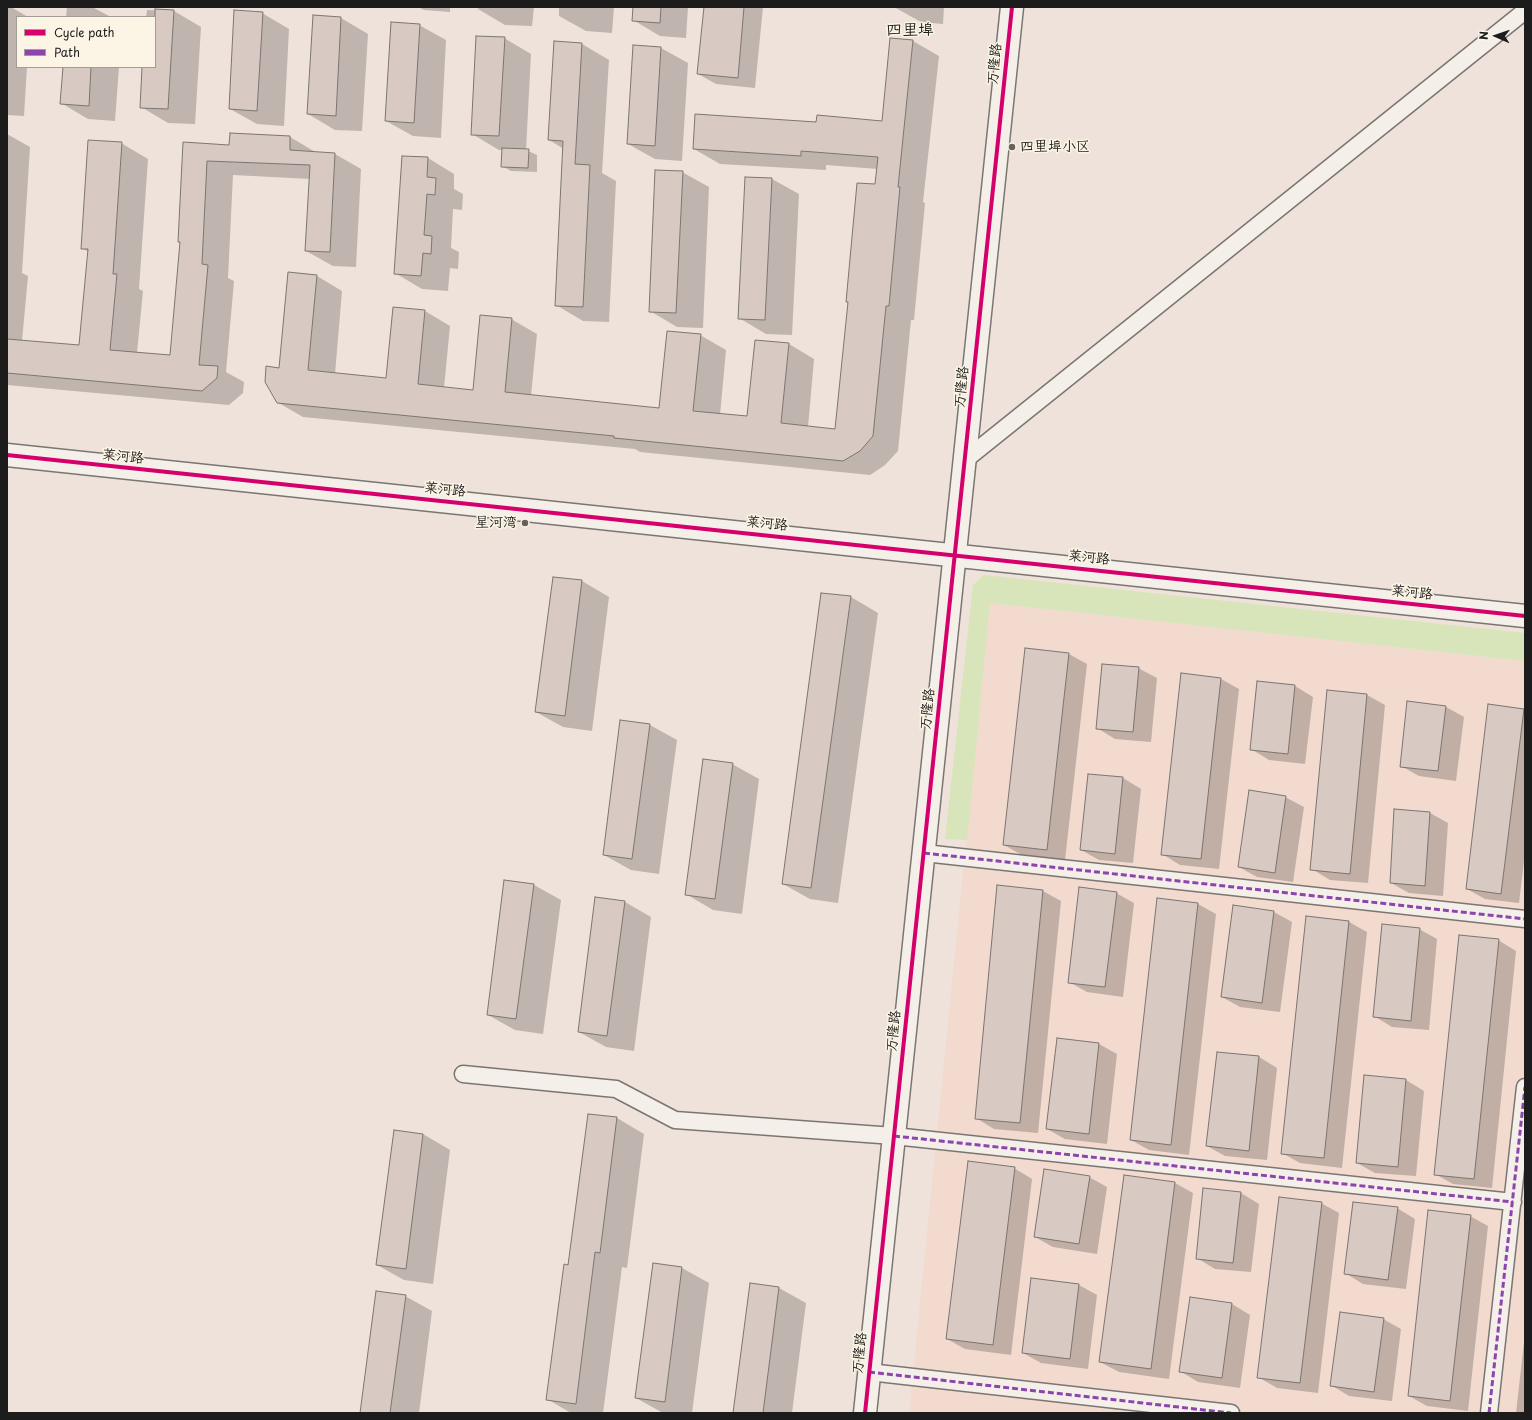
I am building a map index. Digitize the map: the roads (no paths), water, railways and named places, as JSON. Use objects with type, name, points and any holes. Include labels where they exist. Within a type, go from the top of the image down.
[{"type":"street","name":"万隆路","points":[[865,1413],[1012,7]]},
{"type":"street","points":[[965,460],[1525,11]]},
{"type":"street","name":"莱河路","points":[[7,456],[1525,616]]},
{"type":"street","points":[[924,854],[1525,919]]},
{"type":"street","points":[[463,1074],[616,1089],[675,1120],[894,1136],[1512,1202]]},
{"type":"street","points":[[1489,1413],[1525,1088]]},
{"type":"street","points":[[869,1372],[1231,1413]]},
{"type":"place","name":"四里埠小区","points":[[1012,147]]},
{"type":"place","name":"星河湾","points":[[525,523]]},
{"type":"district","name":"四里埠","points":[[910,31]]}]
